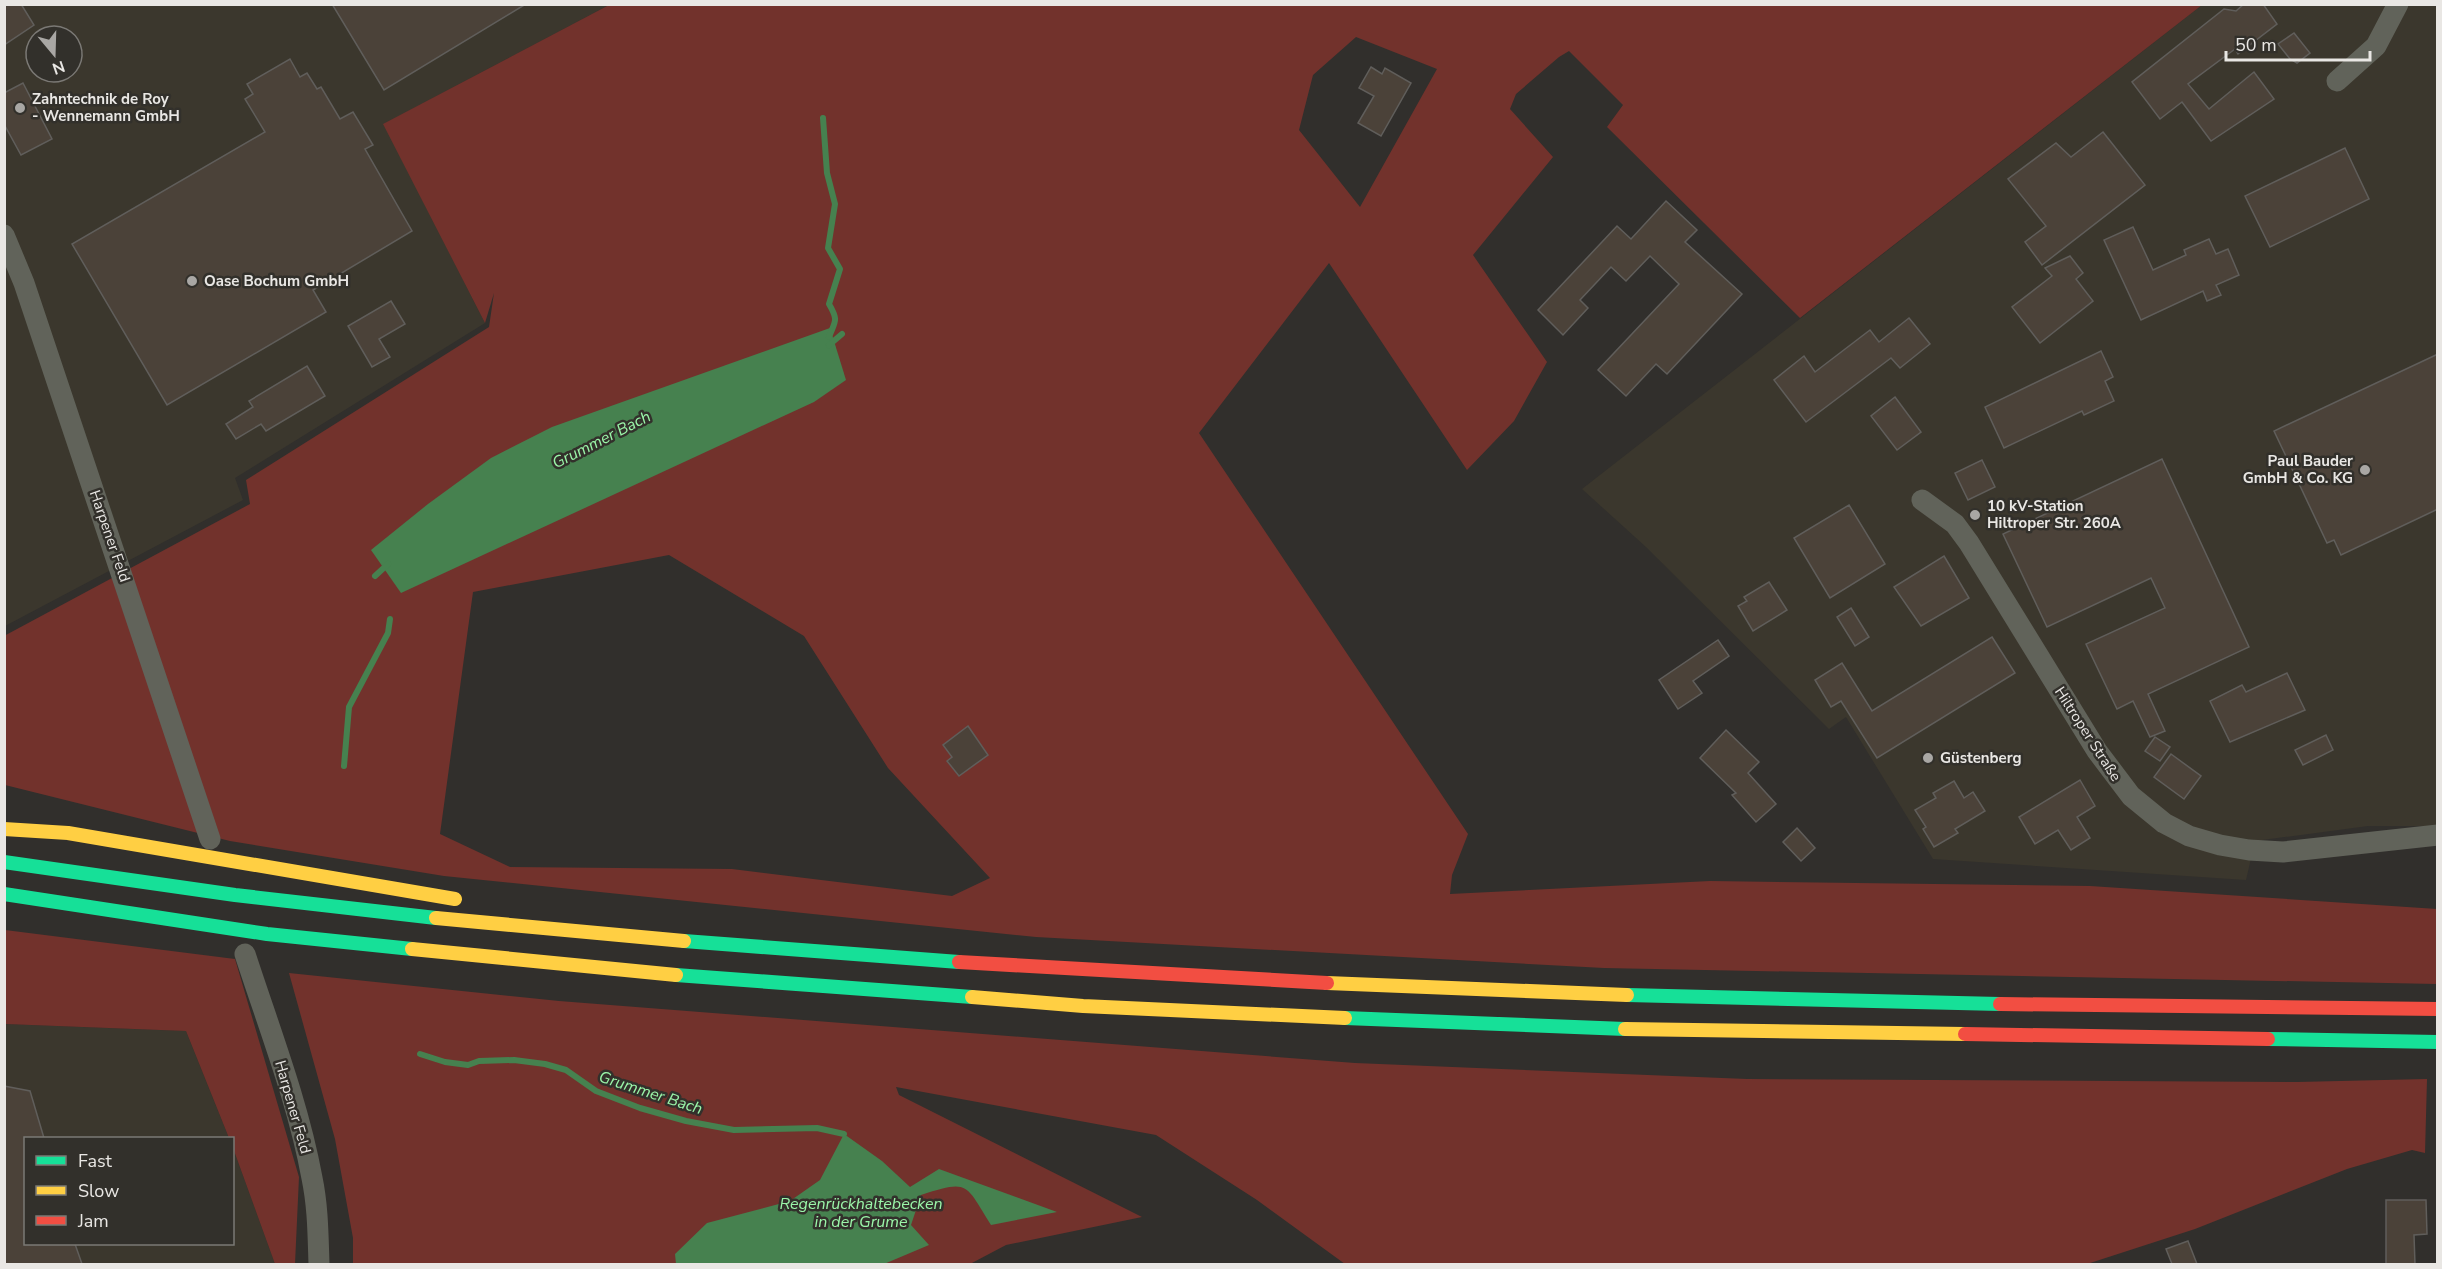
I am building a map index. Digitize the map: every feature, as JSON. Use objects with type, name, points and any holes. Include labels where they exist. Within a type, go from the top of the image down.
[{"type":"highway","points":[[29,818],[68,833]]},
{"type":"highway","points":[[4,830],[68,833],[397,891],[474,902]]},
{"type":"highway","points":[[4,862],[101,878],[398,915],[705,944],[1131,974],[1569,994],[2026,1006],[2438,1009]]},
{"type":"highway","points":[[4,894],[267,934],[630,971],[1095,1006],[1569,1028],[2438,1042]]},
{"type":"highway","points":[[71,918],[220,938],[267,934]]},
{"type":"highway","points":[[612,919],[705,944]]},
{"type":"street","points":[[2337,81],[2376,46],[2398,4]]},
{"type":"street","name":"Harpener Feld","points":[[4,235],[28,294],[210,839]]},
{"type":"street","name":"Hiltroper Straße","points":[[1922,500],[1955,524],[2097,751],[2119,782],[2145,809],[2164,823],[2189,836],[2220,845],[2283,852],[2438,835]]},
{"type":"street","name":"Harpener Feld","points":[[245,954],[296,1113],[312,1178],[318,1221],[319,1264]]},
{"type":"shaded area","points":[[5,5],[609,5],[384,124],[485,323],[235,478],[243,500],[5,626]]},
{"type":"shaded area","points":[[609,5],[2202,5],[1800,318],[1607,127],[1623,105],[1569,51],[1516,94],[1510,109],[1553,157],[1473,255],[1547,362],[1514,421],[1467,470],[1329,263],[1199,433],[1468,834],[1452,875],[1450,894],[1710,881],[2090,886],[2437,909],[2437,984],[1604,968],[1036,937],[444,876],[230,841],[5,785],[4,636],[250,504],[246,480],[489,327],[494,293],[485,323],[383,124]],"holes":[[[1356,37],[1437,69],[1360,207],[1299,130],[1313,75]],[[669,555],[804,636],[888,768],[990,878],[952,896],[732,869],[510,867],[440,834],[473,592]]]},
{"type":"shaded area","points":[[2202,5],[2437,5],[2437,826],[2368,826],[2255,841],[2246,880],[1933,859],[1846,717],[1829,729],[1646,547],[1582,489]]},
{"type":"shaded area","points":[[5,930],[235,959],[299,1177],[295,1264],[275,1264],[234,1151],[234,1137],[229,1137],[186,1031],[5,1024]]},
{"type":"shaded area","points":[[289,973],[559,1001],[1355,1063],[1747,1079],[2297,1082],[2427,1079],[2425,1153],[2412,1150],[2347,1169],[2195,1229],[2087,1264],[1345,1264],[1257,1200],[1156,1135],[896,1087],[899,1095],[1142,1217],[1006,1245],[970,1264],[353,1264],[353,1238],[335,1139]]},
{"type":"shaded area","points":[[5,1024],[186,1031],[229,1137],[24,1137],[24,1245],[234,1245],[234,1151],[275,1264],[5,1264]]},
{"type":"water","points":[[830,328],[846,380],[814,402],[401,593],[371,550],[428,504],[491,458],[552,427]]},
{"type":"water","name":"Regenrückhaltebecken in der Grume","points":[[844,1134],[882,1161],[910,1187],[939,1169],[1057,1212],[991,1225],[970,1193],[958,1187],[949,1187],[921,1195],[911,1225],[929,1245],[884,1264],[676,1264],[675,1254],[707,1223],[790,1201],[820,1180]]},
{"type":"building","points":[[4,4],[21,4],[33,24],[24,24],[24,32],[4,45]]},
{"type":"building","points":[[332,4],[526,4],[384,90]]},
{"type":"building","points":[[2244,4],[2263,4],[2277,24],[2238,54],[2235,49],[2188,84],[2209,109],[2254,72],[2274,99],[2211,141],[2182,102],[2160,119],[2132,82],[2224,9],[2236,11]]},
{"type":"building","points":[[2294,33],[2310,53],[2297,63],[2290,59],[2278,44]]},
{"type":"building","points":[[290,59],[300,77],[307,73],[317,89],[321,87],[340,119],[353,112],[373,145],[365,149],[412,231],[313,290],[326,312],[167,405],[72,244],[265,132],[245,99],[253,94],[247,84]]},
{"type":"building","points":[[1371,67],[1382,74],[1385,68],[1411,83],[1381,136],[1358,123],[1374,96],[1359,88]]},
{"type":"building","name":"Zahntechnik de Roy - Wennemann GmbH","points":[[23,83],[52,139],[21,155],[4,124],[4,93]]},
{"type":"building","points":[[2103,132],[2145,185],[2042,265],[2025,242],[2046,226],[2008,179],[2056,143],[2071,157]]},
{"type":"building","points":[[2345,148],[2369,199],[2270,247],[2245,196]]},
{"type":"building","points":[[1666,201],[1697,230],[1685,242],[1742,294],[1667,374],[1656,364],[1626,396],[1598,370],[1679,284],[1650,256],[1626,281],[1611,267],[1580,300],[1588,308],[1563,335],[1538,310],[1617,226],[1631,239]]},
{"type":"building","points":[[2133,227],[2153,270],[2186,255],[2184,250],[2209,239],[2216,254],[2228,249],[2239,275],[2216,285],[2221,295],[2207,301],[2203,291],[2141,320],[2104,240]]},
{"type":"building","points":[[2070,256],[2083,273],[2076,279],[2093,301],[2040,343],[2012,307],[2052,276],[2045,268]]},
{"type":"building","points":[[391,301],[405,324],[379,339],[390,357],[372,367],[348,326]]},
{"type":"building","points":[[1909,318],[1930,344],[1900,368],[1891,358],[1806,422],[1774,380],[1804,356],[1815,372],[1870,330],[1879,342]]},
{"type":"building","points":[[2101,351],[2113,377],[2105,381],[2114,401],[2084,415],[2082,411],[2004,448],[1985,407]]},
{"type":"building","name":"Paul Bauder GmbH & Co. KG","points":[[2438,354],[2438,509],[2341,555],[2334,540],[2327,543],[2274,431]]},
{"type":"building","points":[[307,366],[325,396],[266,431],[261,424],[236,439],[226,424],[253,407],[249,401]]},
{"type":"building","points":[[1895,397],[1921,432],[1897,450],[1871,416]]},
{"type":"building","points":[[2162,459],[2249,647],[2148,694],[2165,731],[2150,737],[2133,701],[2117,709],[2086,644],[2165,608],[2151,578],[2047,627],[2003,534]]},
{"type":"building","points":[[1982,460],[1995,487],[1968,500],[1955,473]]},
{"type":"building","points":[[1849,505],[1885,564],[1830,598],[1794,538]]},
{"type":"building","points":[[1944,556],[1969,598],[1921,626],[1894,587]]},
{"type":"building","points":[[1769,582],[1787,610],[1753,631],[1738,606],[1747,601],[1744,597]]},
{"type":"building","points":[[1851,608],[1869,637],[1855,646],[1837,617]]},
{"type":"building","points":[[1992,637],[2015,673],[1877,758],[1841,701],[1831,707],[1815,680],[1842,663],[1872,711]]},
{"type":"building","points":[[1718,640],[1729,656],[1693,681],[1702,693],[1678,709],[1659,680]]},
{"type":"building","points":[[2287,673],[2305,710],[2230,742],[2210,701],[2242,685],[2246,692]]},
{"type":"building","points":[[968,726],[988,755],[959,776],[947,761],[952,757],[943,745]]},
{"type":"building","points":[[1726,730],[1759,762],[1748,773],[1776,804],[1756,822],[1732,795],[1736,793],[1700,758]]},
{"type":"building","points":[[2326,735],[2333,750],[2303,765],[2295,750]]},
{"type":"building","points":[[2155,737],[2170,747],[2160,761],[2145,751]]},
{"type":"building","points":[[2171,754],[2201,776],[2184,799],[2154,777]]},
{"type":"building","points":[[2080,780],[2095,806],[2077,817],[2090,838],[2071,850],[2058,830],[2035,844],[2019,817]]},
{"type":"building","points":[[1954,781],[1964,798],[1973,792],[1985,811],[1955,829],[1958,833],[1934,847],[1923,829],[1926,827],[1915,810],[1936,798],[1933,793]]},
{"type":"building","points":[[1797,828],[1815,848],[1801,861],[1783,842]]},
{"type":"building","points":[[4,1086],[30,1091],[44,1137],[24,1137],[24,1245],[75,1245],[82,1264],[4,1264]]},
{"type":"building","points":[[2386,1200],[2426,1200],[2427,1234],[2414,1235],[2415,1264],[2386,1264]]},
{"type":"building","points":[[2188,1241],[2197,1264],[2172,1264],[2166,1249]]},
{"type":"waterway","points":[[823,118],[827,173],[835,204],[828,248],[840,269],[829,304],[835,321],[829,337]]},
{"type":"waterway","name":"Grummer Bach","points":[[829,345],[842,334]]},
{"type":"waterway","name":"Grummer Bach","points":[[375,576],[388,564]]},
{"type":"waterway","name":"Grummer Bach","points":[[344,766],[349,707],[388,633],[390,619]]},
{"type":"waterway","name":"Grummer Bach","points":[[420,1054],[445,1062],[468,1065],[479,1061],[514,1060],[545,1064],[566,1070],[596,1091],[640,1108],[686,1121],[734,1130],[817,1128],[844,1134]]},
{"type":"traffic: fast","points":[[4,862],[235,895],[436,918]]},
{"type":"traffic: fast","points":[[4,894],[267,934],[412,949]]},
{"type":"traffic: fast","points":[[684,941],[959,962]]},
{"type":"traffic: fast","points":[[676,975],[972,997]]},
{"type":"traffic: fast","points":[[1627,995],[2000,1004]]},
{"type":"traffic: fast","points":[[1345,1018],[1625,1029]]},
{"type":"traffic: fast","points":[[2268,1039],[2438,1042]]},
{"type":"traffic: slow","points":[[4,829],[68,833],[455,899]]},
{"type":"traffic: slow","points":[[436,918],[684,941]]},
{"type":"traffic: slow","points":[[412,949],[676,975]]},
{"type":"traffic: slow","points":[[1327,983],[1627,995]]},
{"type":"traffic: slow","points":[[972,997],[1083,1006],[1345,1018]]},
{"type":"traffic: slow","points":[[1625,1029],[1965,1034]]},
{"type":"traffic: jam","points":[[959,962],[1327,983]]},
{"type":"traffic: jam","points":[[2000,1004],[2438,1009]]},
{"type":"traffic: jam","points":[[1965,1034],[2268,1039]]},
{"type":"place","name":"Zahntechnik de Roy - Wennemann GmbH","points":[[20,108]]},
{"type":"place","name":"Oase Bochum GmbH","points":[[192,281]]},
{"type":"place","name":"Paul Bauder GmbH & Co. KG","points":[[2365,470]]},
{"type":"place","name":"10 kV-Station Hiltroper Str. 260A","points":[[1975,515]]},
{"type":"place","name":"Güstenberg","points":[[1928,758]]}]
